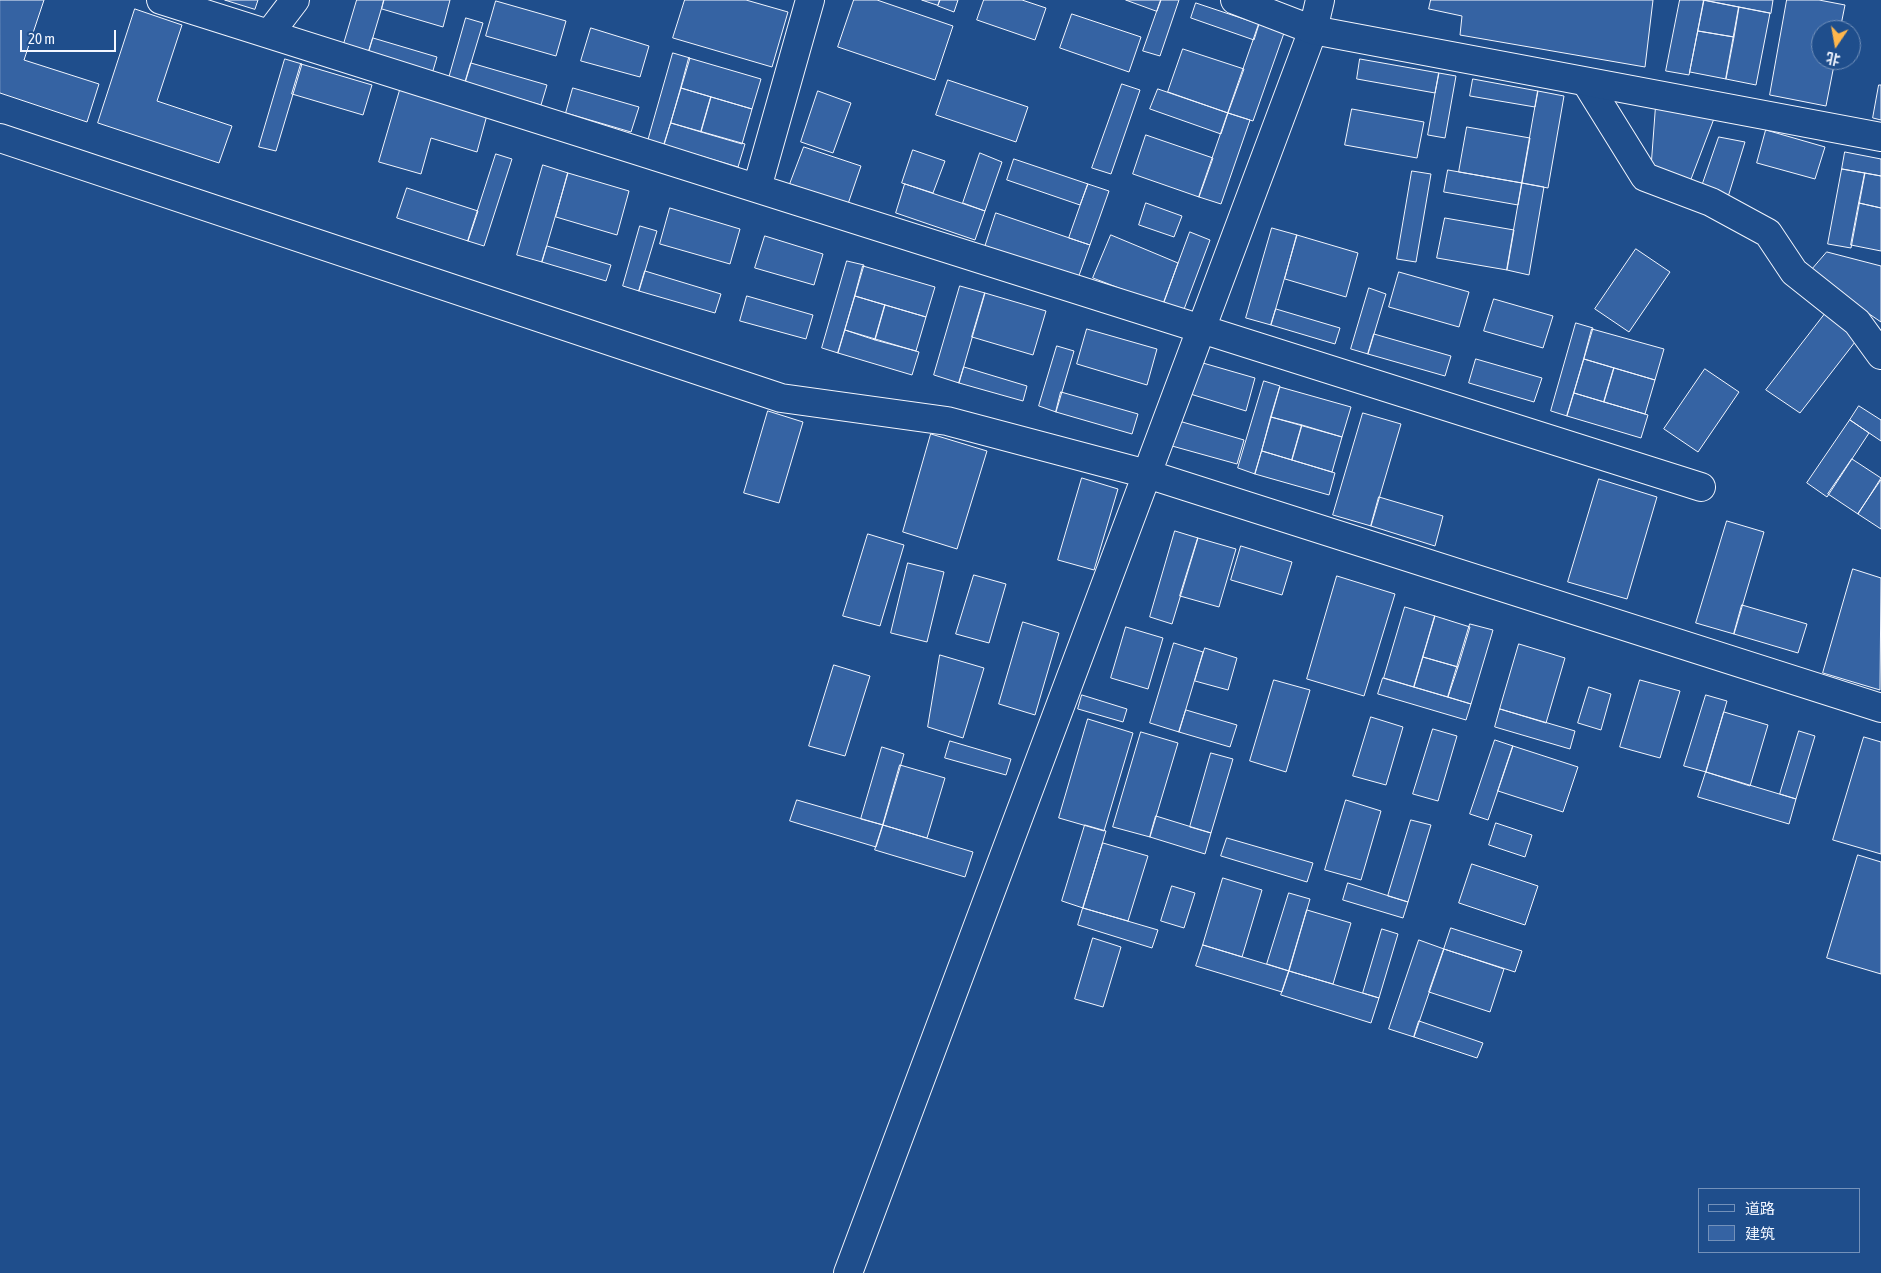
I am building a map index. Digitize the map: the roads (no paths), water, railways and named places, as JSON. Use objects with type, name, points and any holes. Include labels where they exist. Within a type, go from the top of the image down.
[{"type":"street","points":[[161,0],[1701,487]]},
{"type":"street","points":[[269,34],[295,0]]},
{"type":"street","points":[[757,188],[810,0]]},
{"type":"street","points":[[1235,0],[1313,30],[1881,137]]},
{"type":"street","points":[[848,1273],[1313,30],[1320,0]]},
{"type":"street","points":[[1586,82],[1644,177],[1712,202],[1768,233],[1794,272],[1857,322],[1881,355]]},
{"type":"street","points":[[0,138],[781,398],[947,421],[1147,474],[1881,708]]}]
